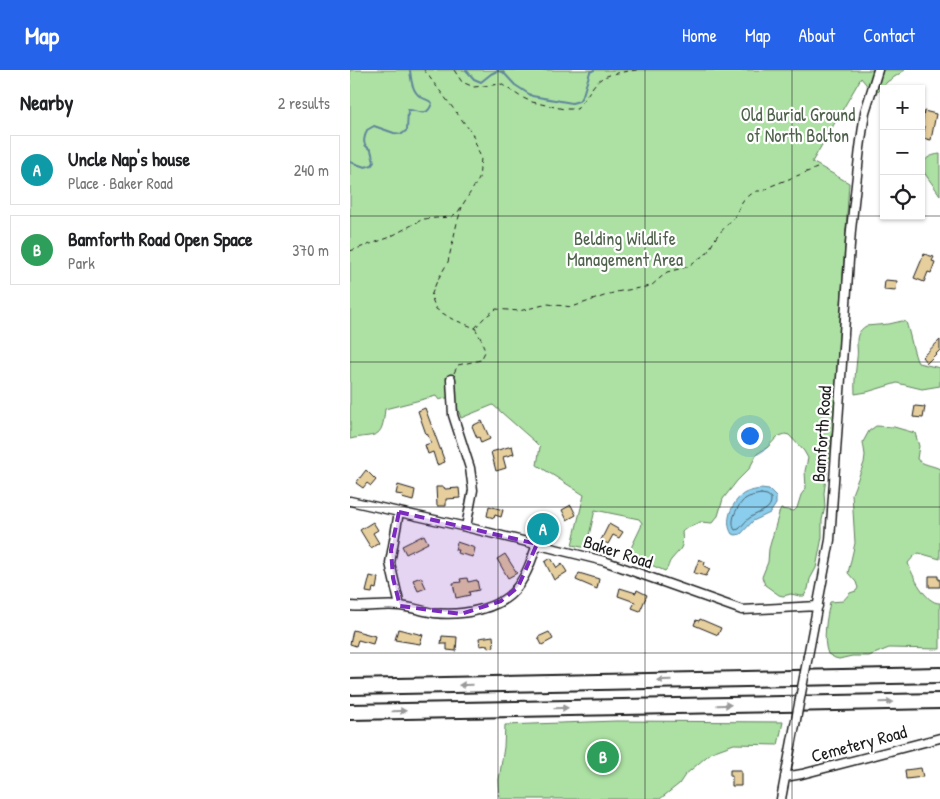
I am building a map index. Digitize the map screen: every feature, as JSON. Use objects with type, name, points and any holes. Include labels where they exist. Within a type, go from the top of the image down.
[{"type":"highway","points":[[350,687],[940,675]]},
{"type":"highway","points":[[350,712],[940,701]]},
{"type":"street","name":"Bamforth Road","points":[[781,799],[830,540],[851,230],[865,112],[878,70]]},
{"type":"street","points":[[451,379],[453,415],[470,468],[473,490],[466,526]]},
{"type":"street","name":"Baker Road","points":[[350,501],[466,526],[604,562],[742,610],[818,606]]},
{"type":"street","points":[[399,512],[390,563],[400,606]]},
{"type":"street","points":[[350,606],[364,608],[400,606],[436,613],[460,614],[482,609],[501,601],[518,588],[531,562],[537,544]]},
{"type":"street","name":"Cemetery Road","points":[[785,776],[802,774],[940,738]]},
{"type":"path","points":[[350,251],[388,238],[423,219],[451,217],[458,212],[479,179],[481,158],[472,133],[424,70]]},
{"type":"path","points":[[454,70],[462,82],[474,86],[501,84],[532,102],[564,109],[577,109],[597,82],[610,75],[637,70]]},
{"type":"path","points":[[475,328],[496,309],[518,311],[548,304],[572,307],[616,292],[650,286],[667,272],[687,267],[707,253],[717,236],[736,216],[746,197],[817,168]]},
{"type":"path","points":[[451,379],[458,365],[481,360],[484,352],[482,341],[475,328],[452,319],[436,308],[431,296],[448,262],[463,204]]},
{"type":"highlighted area","points":[[399,512],[537,544],[518,587],[501,601],[461,614],[400,606],[393,578],[391,550]]},
{"type":"green space","name":"Belding Wildlife Management Area","points":[[350,70],[905,70],[884,85],[880,85],[878,92],[870,89],[861,78],[812,162],[849,183],[833,428],[824,493],[825,507],[822,520],[822,537],[816,568],[804,596],[779,595],[765,585],[762,577],[768,562],[769,549],[779,513],[781,509],[794,511],[806,488],[805,471],[808,458],[789,435],[785,434],[777,437],[768,447],[757,454],[749,469],[723,499],[718,516],[712,523],[700,522],[682,532],[683,542],[681,548],[665,571],[642,561],[630,550],[641,527],[642,523],[639,519],[595,510],[587,544],[591,549],[572,545],[584,495],[537,465],[540,447],[493,405],[461,418],[453,396],[439,400],[436,396],[385,409],[382,427],[376,434],[350,439]]},
{"type":"green space","points":[[940,154],[940,195],[925,174],[925,161],[933,155]]},
{"type":"green space","points":[[906,322],[918,363],[940,368],[940,386],[922,389],[897,383],[855,394],[857,340],[859,333],[866,326]]},
{"type":"green space","points":[[876,426],[894,427],[915,433],[919,446],[917,459],[922,463],[940,469],[940,559],[919,553],[908,563],[916,581],[925,594],[935,602],[940,603],[940,649],[889,648],[869,656],[852,656],[839,659],[828,654],[825,642],[826,621],[830,602],[843,601],[858,588],[856,582],[848,573],[855,543],[852,494],[864,463],[863,442],[869,431]]},
{"type":"green space","points":[[616,721],[783,722],[778,745],[734,744],[712,752],[685,775],[679,784],[660,799],[500,799],[499,780],[505,725]]},
{"type":"water","points":[[761,489],[769,490],[776,497],[776,504],[770,513],[753,521],[741,534],[732,534],[729,519],[735,503],[744,494]]},
{"type":"building","points":[[925,111],[936,114],[931,140],[925,139]]},
{"type":"building","points":[[924,254],[934,257],[932,261],[935,262],[931,273],[928,272],[924,282],[914,278]]},
{"type":"building","points":[[885,280],[897,281],[896,291],[884,290]]},
{"type":"building","points":[[940,340],[940,350],[927,363],[922,357]]},
{"type":"building","points":[[915,406],[925,407],[923,418],[913,417]]},
{"type":"building","points":[[425,408],[445,462],[437,465],[433,452],[428,454],[425,445],[431,443],[418,411]]},
{"type":"building","points":[[482,421],[490,439],[481,443],[472,426]]},
{"type":"building","points":[[512,446],[514,454],[503,457],[506,468],[496,471],[491,452]]},
{"type":"building","points":[[366,470],[376,480],[371,486],[367,483],[363,488],[356,483]]},
{"type":"building","points":[[398,485],[415,490],[413,501],[402,498],[403,495],[396,494]]},
{"type":"building","points":[[436,487],[444,487],[445,489],[459,488],[460,498],[446,499],[446,506],[437,506]]},
{"type":"building","points":[[571,505],[576,515],[567,520],[562,510]]},
{"type":"building","points":[[489,506],[503,510],[501,517],[495,515],[494,518],[487,516]]},
{"type":"building","points":[[543,521],[549,522],[546,534],[537,532],[539,525],[542,525]]},
{"type":"building","points":[[373,522],[378,530],[373,533],[379,543],[371,548],[360,530]]},
{"type":"building","points":[[609,524],[623,532],[619,538],[613,535],[608,544],[601,540]]},
{"type":"building","points":[[424,535],[428,543],[406,554],[402,546]]},
{"type":"building","points":[[457,542],[475,548],[473,557],[457,553],[458,550],[455,550]]},
{"type":"building","points":[[505,554],[517,573],[508,578],[497,559]]},
{"type":"building","points":[[551,558],[557,568],[562,564],[567,572],[554,580],[545,562]]},
{"type":"building","points":[[699,559],[705,562],[704,566],[710,569],[706,576],[694,573]]},
{"type":"building","points":[[579,573],[599,579],[597,589],[576,580]]},
{"type":"building","points":[[370,576],[378,578],[376,589],[373,588],[372,593],[366,592]]},
{"type":"building","points":[[929,576],[938,576],[940,587],[929,587]]},
{"type":"building","points":[[421,577],[426,588],[418,591],[413,580]]},
{"type":"building","points":[[467,578],[468,582],[477,580],[479,590],[469,592],[470,595],[456,598],[453,583],[461,582],[460,579]]},
{"type":"building","points":[[620,588],[636,593],[637,590],[647,595],[640,611],[632,608],[635,602],[618,596]]},
{"type":"building","points":[[700,619],[721,628],[718,635],[694,625],[696,620],[699,621]]},
{"type":"building","points":[[398,629],[423,635],[420,644],[395,640]]},
{"type":"building","points":[[353,630],[375,636],[373,644],[358,640],[356,646],[350,644]]},
{"type":"building","points":[[549,632],[553,639],[542,645],[538,637]]},
{"type":"building","points":[[442,636],[457,637],[456,651],[447,650],[447,644],[441,644]]},
{"type":"building","points":[[493,636],[494,647],[488,648],[488,645],[480,646],[479,638]]},
{"type":"building","points":[[921,768],[923,777],[906,779],[905,770]]},
{"type":"building","points":[[730,770],[741,770],[741,786],[732,786]]},
{"type":"waterway","points":[[350,162],[365,167],[372,165],[374,162],[371,150],[364,139],[367,130],[374,126],[402,134],[407,130],[408,110],[425,112],[430,108],[432,103],[418,95],[414,89],[410,70]]},
{"type":"waterway","points":[[466,70],[474,79],[481,82],[497,71],[503,72],[515,85],[532,96],[572,103],[579,101],[583,95],[590,72],[594,70]]},
{"type":"place","name":"Uncle Nap's house","points":[[543,529]]},
{"type":"place","name":"Bamforth Road Open Space","points":[[603,757]]},
{"type":"park label","name":"Old Burial Ground of North Bolton","points":[[798,125]]}]
